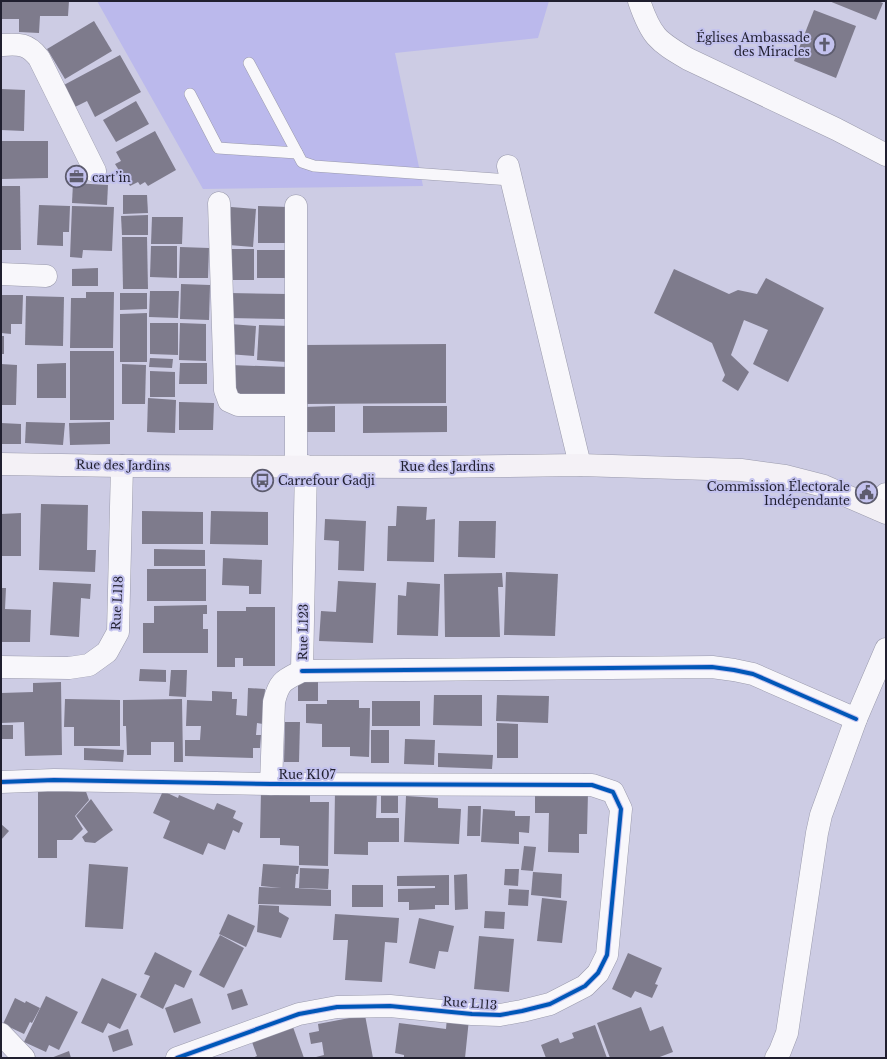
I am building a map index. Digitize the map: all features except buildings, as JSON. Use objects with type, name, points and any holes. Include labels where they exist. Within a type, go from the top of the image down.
[{"type":"main road","name":"Rue des Jardins","points":[[1,464],[429,467],[580,465],[741,470],[785,476],[824,486],[883,505]]},
{"type":"street","points":[[639,1],[645,18],[654,35],[665,45],[688,59],[836,129],[886,155]]},
{"type":"street","points":[[1,45],[19,44],[32,49],[39,58],[95,171]]},
{"type":"street","points":[[510,173],[580,465]]},
{"type":"street","points":[[219,203],[225,390],[229,401],[238,405],[296,405]]},
{"type":"street","name":"Rue L123","points":[[270,784],[274,702],[277,690],[284,680],[302,671],[301,466],[296,405],[296,206]]},
{"type":"street","points":[[1,274],[46,276]]},
{"type":"street","name":"Rue L118","points":[[1,667],[69,668],[89,665],[107,652],[118,632],[122,466]]},
{"type":"street","points":[[776,1058],[787,1033],[821,815],[856,719],[886,649]]},
{"type":"street","points":[[302,671],[712,667],[753,674],[856,719]]},
{"type":"street","name":"Rue K107","points":[[1,782],[54,780],[270,784],[592,785],[613,792]]},
{"type":"street","name":"Rue L113","points":[[177,1058],[299,1014],[337,1007],[390,1006],[472,1014],[500,1015],[550,1004],[585,986],[598,973],[607,955],[621,809],[613,792]]},
{"type":"street","points":[[1,1034],[24,1058]]},
{"type":"lane","points":[[249,62],[302,162],[314,166],[510,173]]},
{"type":"lane","points":[[190,94],[218,148],[297,154]]},
{"type":"shaded area","points":[[97,1],[549,1],[538,38],[395,53],[423,186],[203,189]]},
{"type":"cycle path","points":[[302,671],[712,667],[753,674],[856,719]]},
{"type":"cycle path","points":[[1,782],[54,780],[271,784],[592,785],[613,792],[621,809],[607,955],[598,973],[585,986],[550,1004],[500,1015],[472,1014],[390,1006],[337,1007],[299,1014],[177,1058]]},
{"type":"place","name":"Églises Ambassade des Miracles","points":[[825,44]]},
{"type":"place","name":"cart’in","points":[[77,177]]},
{"type":"place","name":"Carrefour Gadji","points":[[262,480]]},
{"type":"place","name":"Commission Électorale Indépendante","points":[[866,493]]}]
